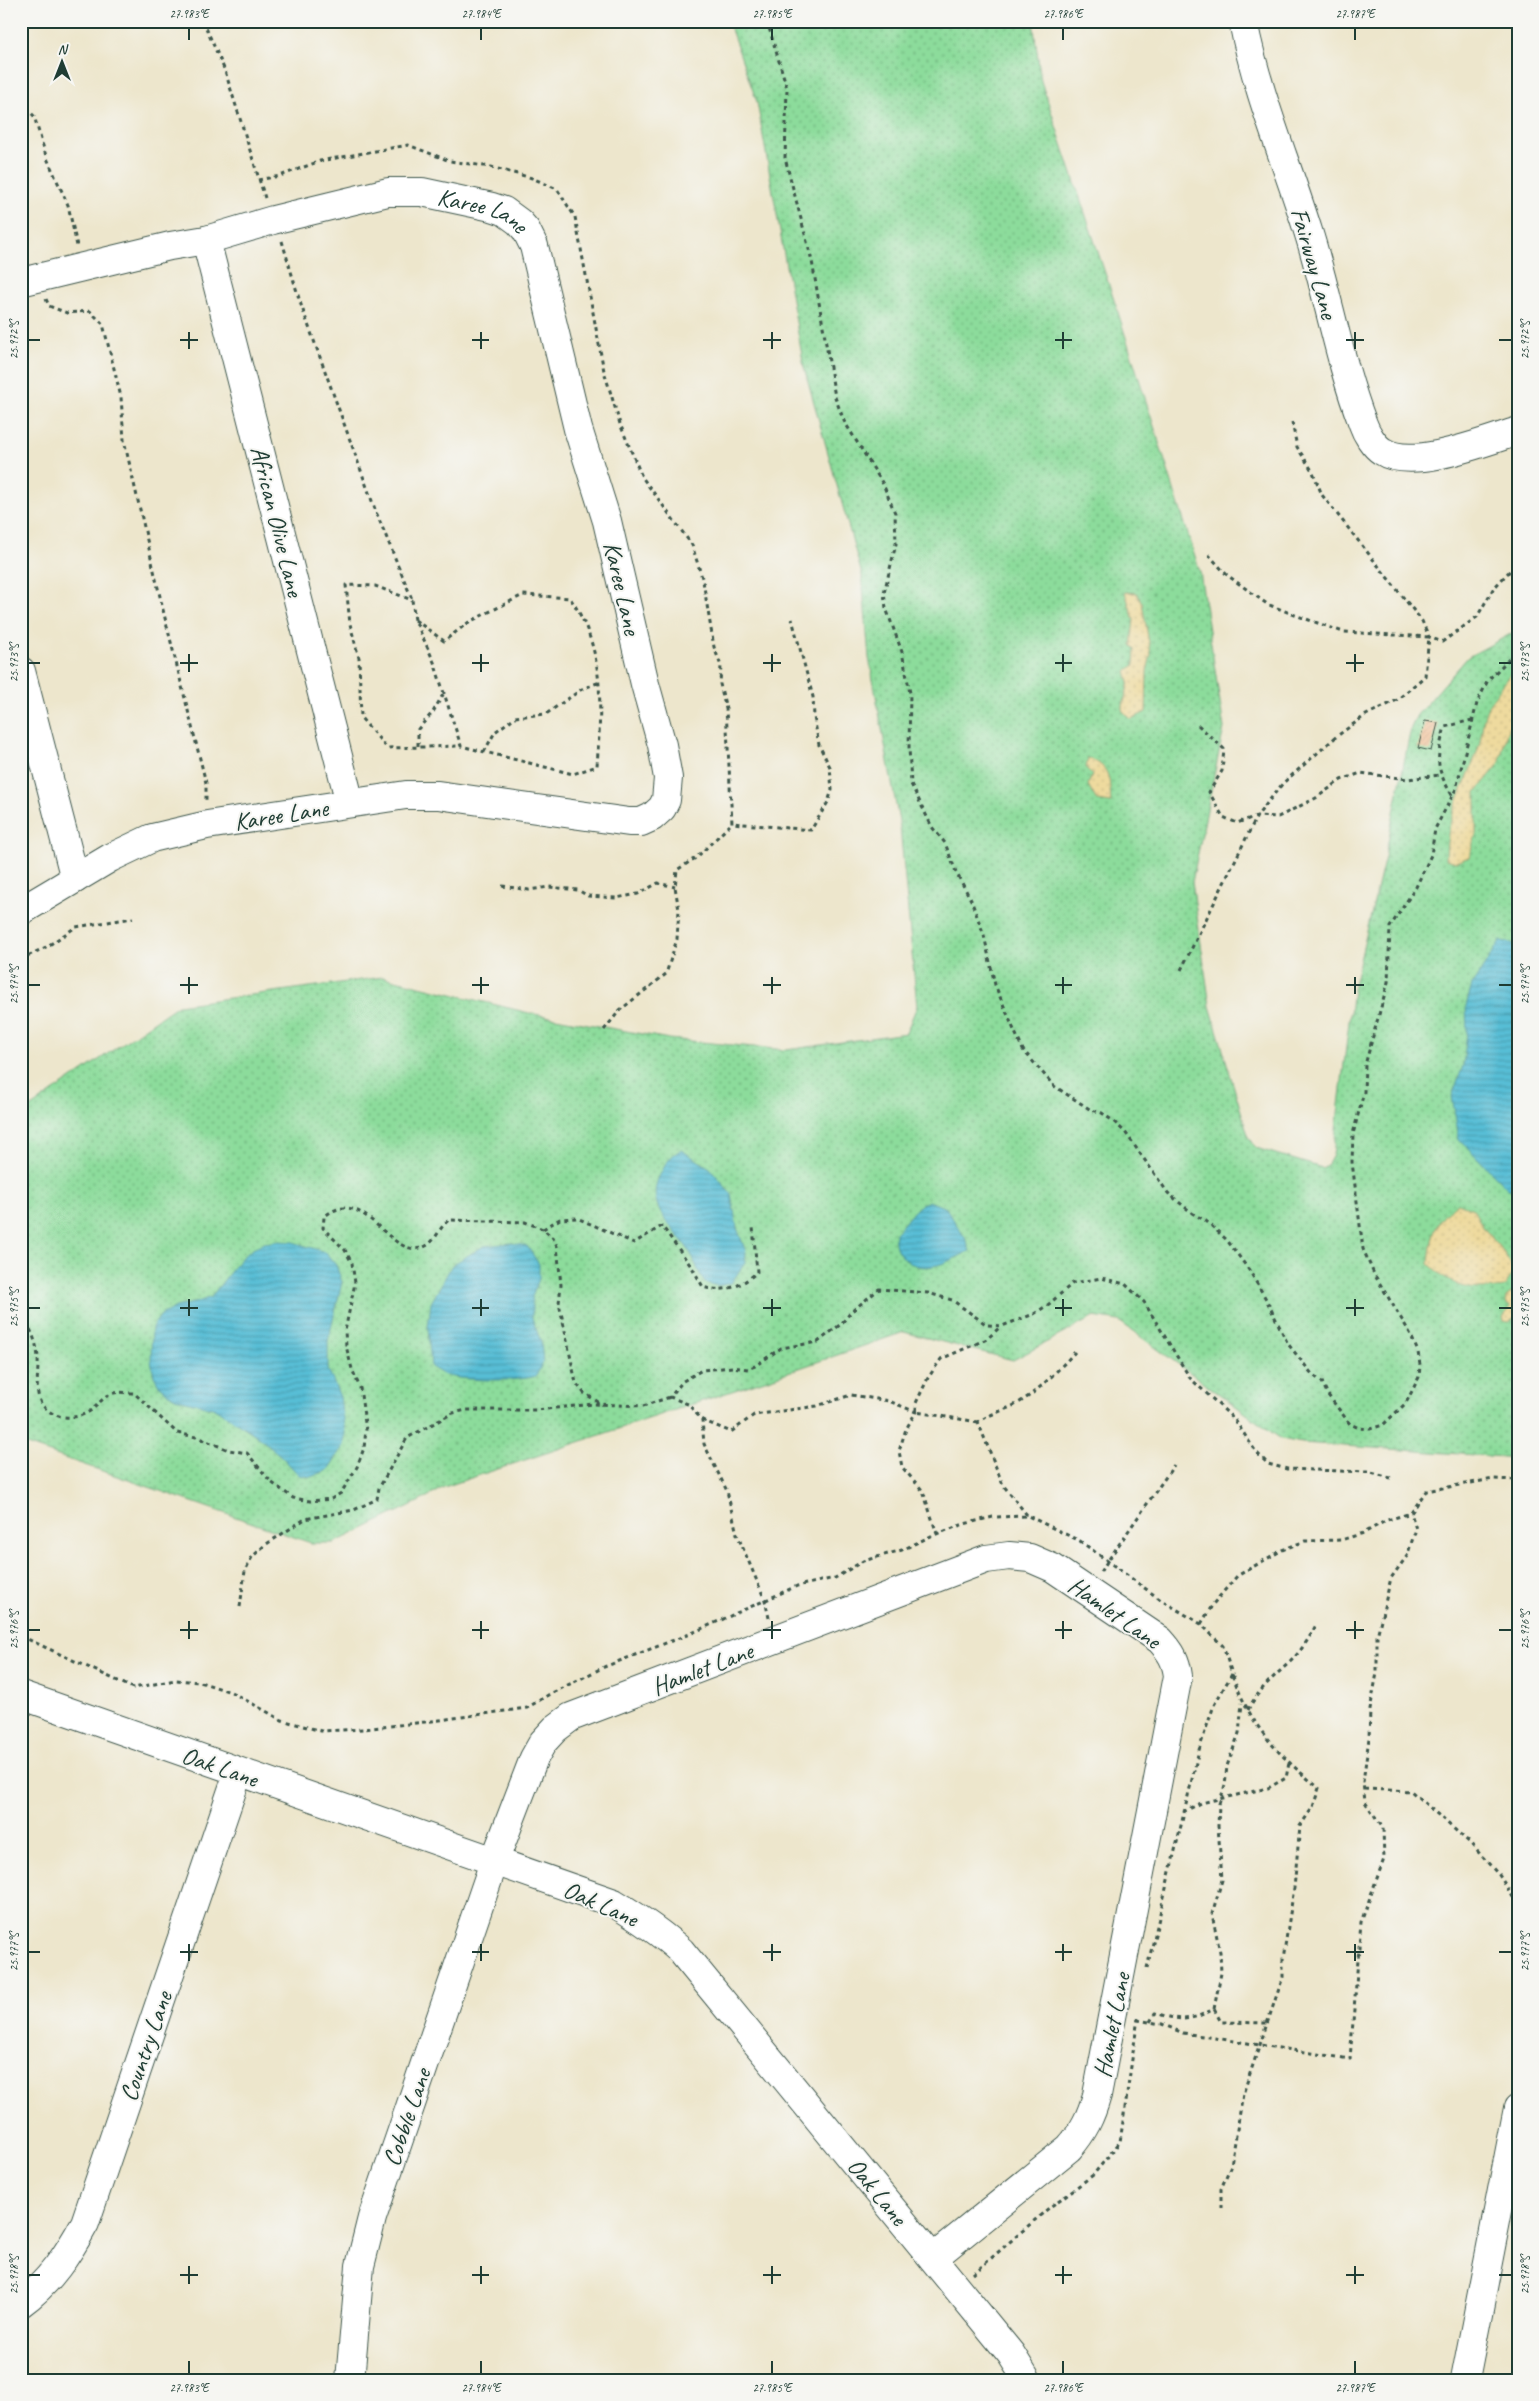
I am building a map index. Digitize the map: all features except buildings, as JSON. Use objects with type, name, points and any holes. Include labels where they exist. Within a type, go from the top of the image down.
[{"type":"street","name":"Fairway Lane","points":[[1242,21],[1308,232],[1363,425],[1369,436],[1382,451],[1394,456],[1417,458],[1432,457],[1518,431]]},
{"type":"street","name":"Karee Lane","points":[[21,911],[75,878],[152,838],[207,825],[406,795],[438,795],[587,818],[641,822],[652,817],[662,808],[668,791],[668,778],[662,745],[645,684],[607,521],[578,429],[534,246],[526,230],[513,217],[492,207],[422,192],[378,193],[273,220],[206,240],[170,246],[29,280]]},
{"type":"street","name":"African Olive Lane","points":[[206,240],[350,803]]},
{"type":"street","points":[[21,671],[75,878]]},
{"type":"street","name":"Hamlet Lane","points":[[494,1862],[534,1758],[555,1729],[572,1717],[986,1559],[1009,1556],[1030,1558],[1054,1568],[1160,1640],[1172,1652],[1178,1676],[1097,2095],[1090,2117],[1082,2133],[1069,2148],[933,2258]]},
{"type":"street","name":"Oak Lane","points":[[21,1695],[614,1904],[641,1919],[681,1952],[1012,2354],[1027,2380]]},
{"type":"street","name":"Country Lane","points":[[21,2303],[52,2274],[70,2251],[84,2223],[238,1773]]},
{"type":"street","name":"Cobble Lane","points":[[350,2380],[360,2266],[372,2218],[494,1862]]},
{"type":"street","points":[[1465,2380],[1518,2108]]},
{"type":"path","points":[[203,21],[225,71],[258,180],[376,512],[412,600],[415,620],[434,662],[461,746]]},
{"type":"path","points":[[767,21],[787,88],[785,158],[812,261],[835,397],[844,421],[883,484],[895,513],[896,544],[884,593],[886,608],[902,652],[910,693],[909,747],[911,784],[932,827],[945,843],[956,872],[971,900],[984,935],[995,985],[1024,1050],[1054,1086],[1091,1110],[1102,1113],[1125,1132],[1168,1193],[1192,1213],[1206,1221],[1226,1240],[1254,1277],[1288,1344],[1312,1374],[1322,1382],[1328,1395],[1350,1424],[1359,1428],[1370,1429],[1389,1422],[1406,1403],[1419,1377],[1418,1352],[1389,1297],[1374,1274],[1363,1249],[1352,1162],[1353,1134],[1364,1092],[1365,1065],[1385,996],[1390,927],[1416,887],[1430,855],[1435,829],[1452,795],[1477,703],[1488,680],[1518,650]]},
{"type":"path","points":[[21,102],[34,116],[46,156],[68,205],[82,268]]},
{"type":"path","points":[[29,280],[49,306],[67,313],[90,311],[103,324],[121,397],[124,440],[164,614],[206,783],[207,825]]},
{"type":"path","points":[[1181,970],[1257,816],[1283,783],[1302,765],[1366,715],[1397,700],[1425,676],[1429,637],[1422,621],[1322,495],[1312,472],[1297,447],[1292,422]]},
{"type":"path","points":[[1208,554],[1226,574],[1267,604],[1295,615],[1343,632],[1429,637],[1442,642],[1477,617],[1493,589],[1518,562]]},
{"type":"path","points":[[412,600],[375,586],[346,584],[350,624],[359,658],[361,718],[387,748],[461,746],[573,774],[597,766],[602,703],[598,665],[581,614],[570,598],[523,596],[469,622],[444,641],[415,620]]},
{"type":"path","points":[[732,823],[811,830],[828,802],[832,790],[830,767],[819,745],[813,697],[792,619]]},
{"type":"path","points":[[604,1030],[620,1010],[666,974],[677,940],[679,910],[675,887],[677,870],[697,857],[732,823],[726,709],[720,684],[721,666],[714,647],[709,621]]},
{"type":"path","points":[[484,752],[495,732],[515,717],[546,714],[582,689],[600,682]]},
{"type":"path","points":[[418,746],[418,729],[433,712],[444,694]]},
{"type":"path","points":[[1452,795],[1440,775],[1438,750],[1444,727],[1472,720]]},
{"type":"path","points":[[1198,725],[1224,749],[1222,770],[1209,792],[1223,817],[1237,823],[1257,816],[1278,817],[1316,798],[1341,780],[1361,773],[1408,779],[1440,775]]},
{"type":"path","points":[[502,886],[529,890],[549,887],[578,890],[588,896],[616,898],[638,894],[658,883],[675,887]]},
{"type":"path","points":[[21,958],[46,947],[76,927],[133,918]]},
{"type":"path","points":[[21,1316],[35,1340],[38,1357],[38,1394],[42,1407],[54,1414],[75,1418],[92,1410],[99,1401],[112,1393],[134,1393],[177,1433],[247,1453],[271,1482],[293,1498],[310,1501],[331,1498],[341,1493],[357,1467],[364,1448],[366,1430],[360,1388],[352,1369],[346,1346],[345,1331],[355,1282],[352,1264],[345,1250],[323,1228],[324,1217],[331,1211],[350,1209],[376,1222],[398,1244],[414,1249],[425,1246],[436,1238],[442,1226],[449,1220],[509,1220],[525,1222],[544,1229],[558,1246],[561,1285],[559,1302],[576,1383],[584,1393],[603,1405]]},
{"type":"path","points":[[544,1229],[560,1219],[577,1218],[634,1242],[662,1226],[704,1287],[718,1291],[739,1286],[756,1272],[753,1227]]},
{"type":"path","points":[[937,1534],[923,1491],[902,1467],[899,1451],[906,1429],[916,1412],[916,1403],[941,1359],[987,1339],[1002,1326],[1034,1314],[1049,1304],[1073,1283],[1101,1278],[1125,1284],[1144,1302],[1190,1378],[1235,1420],[1256,1452],[1268,1464],[1287,1468],[1325,1468],[1367,1472],[1391,1478]]},
{"type":"path","points":[[240,1608],[245,1571],[252,1556],[305,1518],[354,1510],[377,1498],[379,1488],[407,1438],[453,1413],[467,1410],[513,1411],[603,1405],[643,1406],[670,1397],[683,1381],[702,1370],[733,1367],[748,1369],[781,1348],[818,1342],[879,1289],[928,1293],[952,1300],[987,1325],[1002,1326]]},
{"type":"path","points":[[670,1397],[688,1404],[702,1420],[732,1432],[754,1415],[816,1406],[851,1395],[888,1400],[916,1412],[978,1422],[992,1413],[1020,1402],[1052,1376],[1075,1352]]},
{"type":"path","points":[[702,1420],[704,1444],[727,1491],[737,1534],[765,1600],[776,1639]]},
{"type":"path","points":[[978,1422],[1003,1485],[1028,1516],[1080,1541],[1161,1600],[1201,1624],[1223,1646],[1243,1702],[1276,1751],[1319,1788],[1313,1807],[1300,1826],[1294,1888],[1282,1959],[1282,1977],[1243,2094],[1233,2155],[1221,2189],[1221,2208]]},
{"type":"path","points":[[1086,1590],[1174,1465]]},
{"type":"path","points":[[1201,1624],[1213,1604],[1237,1576],[1282,1550],[1305,1541],[1341,1540],[1364,1533],[1387,1520],[1411,1513],[1426,1491],[1494,1479],[1518,1480]]},
{"type":"path","points":[[1137,2020],[1162,2024],[1183,2033],[1350,2059],[1362,1922],[1384,1859],[1383,1828],[1365,1802],[1364,1789],[1370,1710],[1377,1673],[1377,1636],[1391,1578],[1407,1556],[1416,1530],[1411,1513]]},
{"type":"path","points":[[21,1636],[133,1688],[176,1680],[200,1682],[230,1692],[282,1720],[321,1731],[364,1729],[527,1708],[548,1695],[604,1667],[692,1633],[797,1586],[836,1578],[863,1561],[902,1550],[937,1534],[992,1517],[1028,1516]]},
{"type":"path","points":[[1248,1711],[1256,1695],[1271,1677],[1292,1660],[1309,1639],[1318,1623]]},
{"type":"path","points":[[1147,1970],[1199,1750],[1214,1704],[1232,1674]]},
{"type":"path","points":[[1243,1702],[1239,1733],[1227,1766],[1218,1826],[1222,1880],[1212,1914],[1220,1952],[1221,1973],[1214,2009],[1221,2022],[1268,2023]]},
{"type":"path","points":[[1183,1812],[1201,1802],[1268,1788],[1286,1778],[1289,1763]]},
{"type":"path","points":[[1364,1789],[1411,1791],[1470,1843],[1499,1875],[1518,1904]]},
{"type":"path","points":[[1150,2022],[1155,2013],[1179,2020],[1193,2019],[1214,2009]]},
{"type":"path","points":[[954,2284],[978,2271],[1008,2242],[1092,2175],[1120,2142],[1138,2013]]},
{"type":"green space","points":[[728,21],[1033,21],[1041,81],[1116,306],[1200,572],[1224,728],[1192,882],[1210,1006],[1248,1135],[1256,1148],[1322,1168],[1328,1164],[1333,1155],[1353,989],[1385,857],[1411,728],[1417,715],[1468,657],[1518,630],[1518,1458],[1302,1443],[1281,1439],[1119,1321],[1094,1317],[1013,1360],[904,1332],[444,1487],[420,1501],[334,1543],[311,1543],[21,1443],[21,1117],[28,1109],[178,1005],[383,977],[529,1013],[669,1039],[786,1050],[906,1033],[917,1006],[900,827],[869,658],[862,575],[804,367],[757,102]]},
{"type":"sand","points":[[1125,592],[1137,593],[1142,603],[1151,654],[1147,671],[1146,712],[1131,719],[1122,710],[1129,682],[1126,672],[1134,665],[1135,649],[1131,645],[1134,620]]},
{"type":"sand","points":[[1516,667],[1518,667],[1518,715],[1513,719],[1507,732],[1499,764],[1476,792],[1476,834],[1469,857],[1456,862],[1446,859],[1449,827],[1478,749],[1486,710]]},
{"type":"sand","points":[[1088,758],[1101,766],[1108,775],[1111,803],[1097,801],[1088,785],[1092,775],[1086,768]]},
{"type":"sand","points":[[1458,1203],[1473,1209],[1483,1227],[1504,1253],[1515,1271],[1504,1287],[1481,1289],[1463,1286],[1446,1278],[1429,1264],[1435,1230],[1443,1216]]},
{"type":"sand","points":[[1511,1293],[1518,1294],[1518,1316],[1509,1322],[1504,1321],[1503,1317],[1511,1307],[1505,1303],[1506,1297]]},
{"type":"water","points":[[1500,941],[1514,945],[1518,952],[1514,1026],[1515,1053],[1518,1061],[1518,1188],[1516,1190],[1508,1189],[1459,1139],[1452,1096],[1463,1066],[1467,1032],[1466,1006],[1472,985]]},
{"type":"water","points":[[681,1150],[710,1168],[731,1194],[737,1228],[746,1252],[745,1263],[731,1283],[718,1286],[705,1283],[688,1249],[667,1222],[657,1204],[656,1184],[669,1160]]},
{"type":"water","points":[[929,1201],[946,1208],[965,1238],[970,1251],[938,1265],[922,1267],[914,1265],[900,1254],[895,1245],[895,1233],[915,1210]]},
{"type":"water","points":[[293,1242],[325,1252],[336,1265],[342,1282],[328,1341],[328,1369],[340,1397],[345,1433],[344,1445],[328,1470],[311,1477],[299,1475],[281,1456],[256,1435],[216,1409],[175,1398],[160,1387],[154,1376],[151,1360],[152,1327],[161,1315],[176,1307],[211,1297],[241,1258],[264,1243]]},
{"type":"water","points":[[511,1243],[527,1246],[539,1264],[539,1279],[532,1297],[532,1318],[541,1342],[543,1362],[536,1376],[490,1380],[465,1379],[445,1375],[431,1367],[428,1327],[431,1303],[452,1265],[484,1246]]}]
